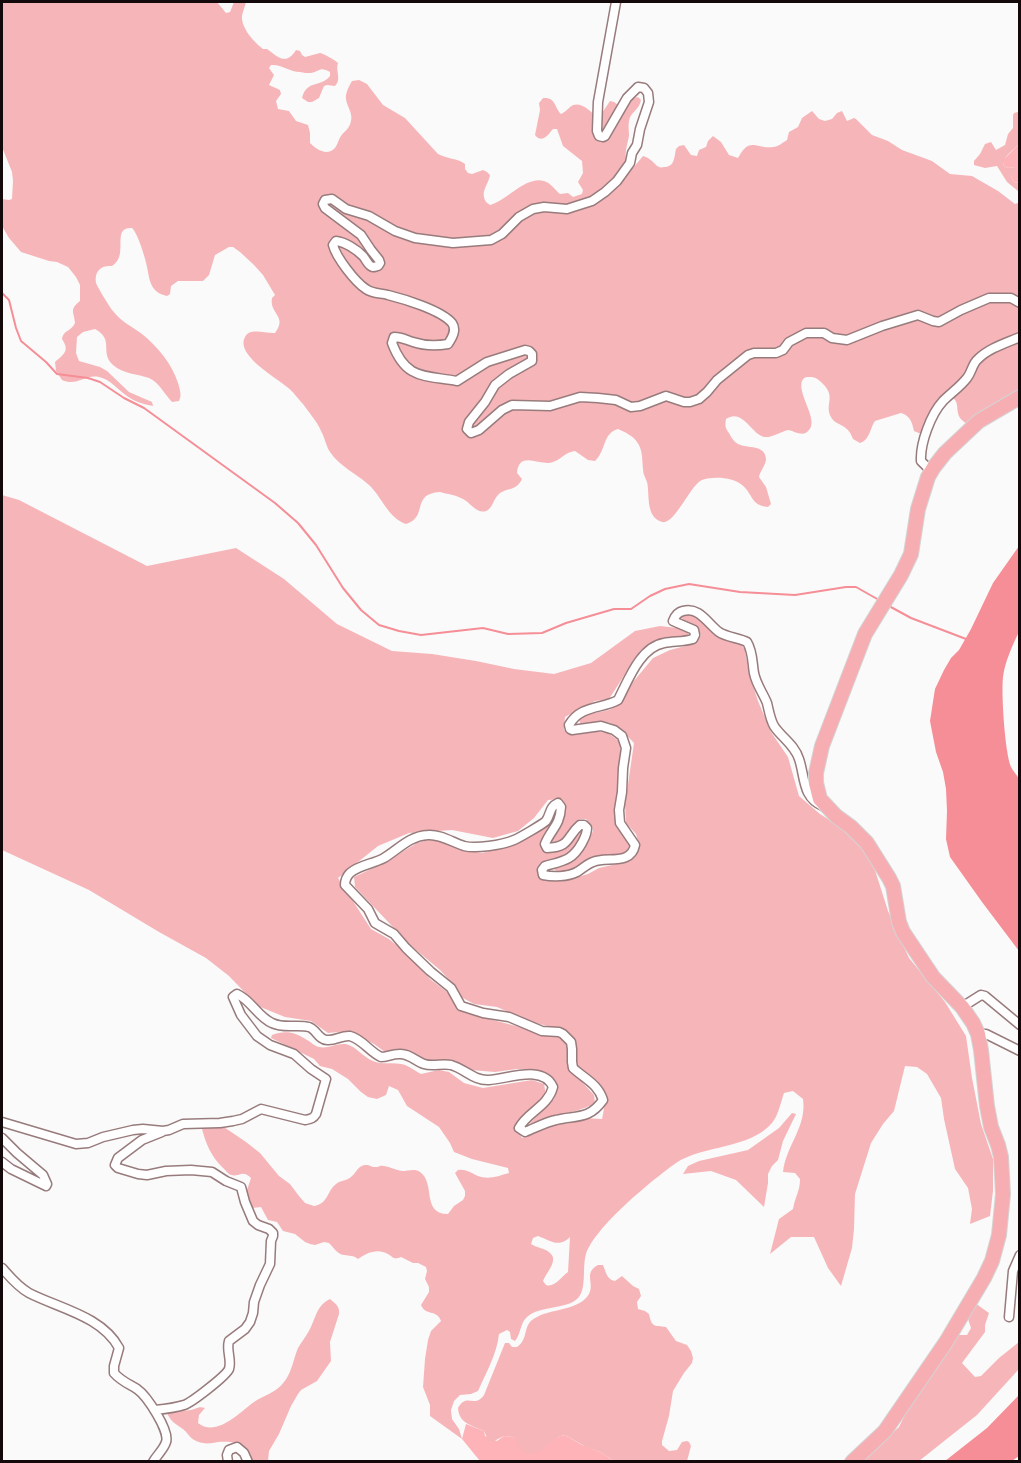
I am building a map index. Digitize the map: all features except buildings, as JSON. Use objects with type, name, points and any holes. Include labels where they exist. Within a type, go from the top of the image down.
[{"type":"highway","points":[[852,1461],[885,1431],[931,1364],[984,1278],[999,1235],[1003,1194],[1001,1157],[987,1106],[978,1034],[963,1007],[933,976],[903,932],[893,886],[875,855],[860,835],[836,816],[820,799],[816,783],[819,760],[822,746],[865,634],[901,575],[910,554],[918,509],[934,467],[945,453],[979,421],[1020,397]]},
{"type":"street","points":[[616,2],[598,102],[597,131],[599,136],[603,137],[611,127],[627,98],[638,87],[644,88],[648,93],[649,102],[630,162],[617,181],[598,197],[567,209],[544,207],[533,209],[519,216],[502,234],[491,240],[453,243],[415,238],[395,231],[369,216],[346,210],[332,199],[325,200],[323,204],[325,208],[361,235],[380,260],[378,266],[370,266],[354,249],[340,241],[334,243],[336,253],[360,285],[375,293],[424,306],[441,314],[452,323],[454,329],[448,344],[439,346],[416,344],[401,337],[394,337],[392,344],[396,354],[413,372],[420,376],[458,381],[487,362],[525,350],[532,354],[531,361],[495,385],[469,423],[467,429],[471,433],[479,430],[502,410],[512,405],[550,406],[580,398],[598,398],[616,400],[631,407],[666,396],[690,402],[699,399],[717,380],[748,355],[776,353],[783,350],[793,339],[806,333],[824,333],[832,338],[847,340],[918,315],[939,322],[989,298],[1011,298],[1020,303]]},
{"type":"street","points":[[934,467],[927,467],[921,461],[921,451],[924,438],[936,412],[968,377],[979,358],[1020,337]]},
{"type":"street","points":[[2,1122],[76,1144],[143,1129],[164,1131],[183,1124],[233,1121],[261,1109],[305,1120],[310,1119],[316,1114],[326,1079],[294,1054],[270,1045],[256,1036],[236,1005],[233,997],[237,994],[272,1023],[312,1028],[322,1039],[327,1040],[346,1036],[354,1037],[381,1057],[403,1054],[426,1065],[450,1065],[485,1080],[536,1075],[549,1080],[553,1087],[552,1091],[540,1108],[522,1124],[519,1128],[521,1131],[525,1132],[556,1120],[589,1114],[603,1100],[598,1089],[590,1080],[573,1068],[571,1042],[567,1037],[559,1032],[537,1030],[509,1017],[483,1013],[461,1006],[451,988],[430,971],[394,934],[375,922],[368,909],[345,885],[345,880],[354,870],[384,858],[412,838],[437,836],[467,847],[513,841],[545,822],[552,807],[558,803],[561,807],[561,814],[558,823],[546,840],[545,844],[548,848],[562,845],[580,825],[587,828],[587,833],[568,860],[545,866],[542,870],[543,874],[550,876],[575,873],[593,861],[618,860],[628,855],[634,850],[635,845],[620,823],[619,810],[626,748],[622,736],[610,728],[596,726],[572,730],[569,725],[574,717],[586,710],[618,700],[637,664],[655,646],[693,639],[694,630],[673,621],[675,616],[682,611],[696,611],[720,633],[747,642],[752,650],[754,674],[764,695],[774,727],[798,756],[804,784],[810,796],[816,803],[829,807]]},
{"type":"street","points":[[963,1007],[981,995],[985,996],[1020,1025]]},
{"type":"street","points":[[978,1034],[986,1034],[1020,1051]]},
{"type":"street","points":[[155,1410],[190,1403],[227,1372],[230,1363],[227,1348],[229,1341],[245,1329],[250,1322],[254,1302],[270,1264],[273,1236],[269,1228],[253,1221],[241,1187],[214,1173],[191,1170],[166,1171],[147,1175],[118,1168],[116,1165],[118,1158],[142,1140],[164,1131]]},
{"type":"street","points":[[2,1138],[43,1175],[46,1186],[2,1162]]},
{"type":"street","points":[[1009,1317],[1013,1271],[1020,1255]]},
{"type":"street","points":[[2,1268],[16,1283],[29,1292],[79,1315],[103,1329],[112,1338],[119,1348],[114,1373],[146,1397],[166,1431],[167,1440],[153,1461]]},
{"type":"street","points":[[228,1461],[229,1450],[237,1447],[248,1461]]},
{"type":"shaded area","points":[[2,2],[217,2],[226,13],[230,12],[234,2],[246,2],[242,21],[252,39],[263,49],[285,59],[296,50],[305,57],[320,53],[338,63],[338,78],[335,86],[324,86],[319,98],[312,102],[302,98],[304,92],[307,88],[326,80],[330,72],[322,69],[304,73],[275,65],[269,68],[274,75],[269,85],[280,90],[281,94],[276,101],[278,109],[289,111],[296,121],[308,125],[312,145],[324,152],[331,151],[335,147],[351,121],[346,95],[352,81],[359,80],[367,84],[383,105],[405,118],[438,154],[465,164],[468,173],[483,170],[487,172],[490,175],[484,198],[490,205],[523,185],[537,180],[551,185],[560,194],[568,193],[573,197],[582,194],[583,190],[578,182],[583,173],[582,161],[563,146],[557,129],[553,129],[542,139],[535,135],[540,110],[539,103],[543,98],[553,101],[561,114],[576,104],[600,116],[610,101],[621,107],[638,97],[641,100],[640,104],[629,121],[626,154],[627,162],[633,168],[643,156],[659,167],[668,167],[673,161],[676,149],[684,145],[691,155],[697,156],[699,150],[706,147],[713,136],[721,142],[729,155],[738,158],[742,151],[750,145],[773,147],[780,145],[787,140],[789,132],[798,127],[802,118],[812,111],[819,119],[825,121],[832,119],[842,111],[847,121],[856,119],[872,135],[902,150],[932,161],[950,174],[972,176],[1015,204],[1018,203],[1019,197],[1019,395],[969,425],[960,418],[956,401],[943,396],[939,399],[921,434],[914,431],[909,418],[901,413],[875,421],[868,437],[860,443],[853,439],[845,427],[831,417],[830,396],[826,388],[816,378],[806,377],[801,386],[810,414],[811,426],[804,434],[788,430],[764,437],[742,419],[732,416],[726,419],[726,428],[735,442],[759,449],[765,454],[766,461],[759,477],[766,487],[771,504],[768,507],[755,502],[738,482],[712,478],[697,483],[672,517],[662,522],[653,515],[649,505],[648,487],[643,472],[640,448],[633,438],[618,429],[609,434],[595,461],[588,460],[575,451],[553,462],[526,460],[522,462],[517,473],[522,479],[520,483],[499,494],[488,510],[478,510],[460,498],[440,492],[425,497],[417,516],[406,524],[394,517],[369,485],[334,457],[317,424],[303,404],[289,389],[258,365],[246,351],[244,344],[247,334],[251,332],[275,333],[280,323],[272,303],[275,295],[263,275],[233,247],[215,255],[209,275],[203,281],[178,281],[171,286],[170,294],[167,296],[158,293],[153,287],[137,236],[132,228],[126,229],[122,232],[120,255],[117,261],[112,266],[102,268],[97,272],[96,283],[116,315],[148,339],[168,363],[179,388],[181,395],[179,401],[172,402],[153,380],[126,372],[113,365],[107,355],[104,337],[95,329],[83,332],[77,337],[76,353],[79,361],[107,371],[129,392],[152,402],[153,406],[133,400],[103,378],[89,377],[72,382],[62,380],[56,371],[55,362],[66,349],[63,336],[75,323],[73,311],[80,301],[80,285],[68,267],[21,252],[2,226],[2,199],[12,199],[13,181],[12,172],[2,147]]},
{"type":"shaded area","points":[[1018,112],[1019,144],[1006,156],[1004,166],[1014,167],[1016,170],[1011,177],[1014,182],[1019,183],[1019,197],[1018,191],[1007,182],[997,166],[985,168],[974,165],[974,161],[985,144],[991,142],[996,150],[1005,145],[1008,134],[1013,128],[1013,115]]},
{"type":"shaded area","points":[[1019,144],[1019,183],[1014,182],[1011,177],[1015,170],[1014,167],[1004,166],[1003,160]]},
{"type":"shaded area","points":[[2,495],[19,500],[147,566],[236,548],[284,579],[337,624],[392,651],[432,654],[554,674],[591,663],[635,631],[660,626],[688,632],[689,637],[654,641],[640,651],[609,699],[595,701],[565,717],[564,730],[576,735],[592,731],[608,733],[619,741],[621,754],[619,787],[626,838],[631,847],[627,851],[569,871],[558,872],[552,868],[572,860],[586,844],[593,831],[586,819],[580,819],[564,839],[550,841],[562,822],[564,806],[562,799],[548,800],[534,818],[518,831],[493,838],[452,830],[409,833],[378,846],[338,878],[371,929],[389,939],[410,956],[430,979],[451,995],[454,1004],[466,1013],[557,1037],[568,1043],[567,1057],[570,1069],[594,1095],[595,1103],[529,1124],[554,1099],[558,1086],[550,1075],[536,1070],[517,1069],[495,1072],[471,1070],[457,1062],[428,1060],[400,1049],[385,1052],[349,1031],[328,1033],[311,1021],[285,1017],[258,1006],[229,976],[206,958],[89,890],[2,850]]},
{"type":"shaded area","points":[[1019,546],[1019,632],[1007,660],[1003,685],[1007,749],[1011,767],[1019,779],[1019,951],[950,857],[946,839],[946,789],[930,721],[935,689],[944,670],[971,629],[993,583]]},
{"type":"shaded area","points":[[689,613],[697,616],[740,643],[745,650],[749,674],[758,701],[771,732],[788,757],[799,796],[859,844],[874,867],[888,911],[909,958],[945,1002],[966,1036],[981,1124],[993,1159],[990,1216],[970,1224],[972,1209],[968,1188],[955,1169],[941,1098],[927,1074],[917,1067],[905,1066],[894,1111],[871,1143],[855,1194],[852,1248],[841,1286],[828,1268],[814,1237],[791,1237],[770,1254],[779,1219],[793,1209],[800,1183],[795,1173],[783,1172],[802,1118],[803,1099],[793,1091],[784,1093],[774,1120],[763,1131],[752,1138],[699,1153],[676,1163],[639,1192],[612,1218],[591,1243],[586,1254],[583,1284],[578,1298],[567,1304],[532,1313],[525,1319],[515,1341],[511,1339],[510,1332],[507,1330],[499,1334],[494,1356],[478,1391],[460,1395],[454,1401],[451,1410],[452,1419],[462,1439],[430,1416],[430,1405],[423,1387],[428,1340],[431,1331],[441,1321],[437,1315],[425,1310],[421,1305],[429,1292],[425,1279],[426,1267],[401,1257],[394,1258],[380,1251],[369,1253],[358,1259],[339,1253],[329,1243],[310,1244],[295,1234],[283,1231],[277,1222],[268,1220],[261,1207],[247,1206],[245,1196],[251,1178],[245,1174],[229,1174],[218,1163],[207,1145],[202,1129],[212,1119],[246,1142],[260,1153],[279,1176],[290,1184],[305,1203],[314,1206],[322,1203],[336,1184],[350,1178],[363,1165],[420,1172],[425,1177],[434,1209],[448,1214],[465,1196],[465,1191],[455,1173],[458,1170],[486,1178],[509,1173],[508,1168],[454,1152],[439,1127],[407,1106],[398,1090],[389,1086],[386,1095],[377,1099],[368,1097],[348,1079],[332,1069],[320,1066],[314,1059],[271,1038],[277,1033],[286,1032],[298,1035],[319,1047],[346,1044],[373,1061],[398,1063],[421,1074],[439,1070],[449,1072],[464,1083],[483,1088],[532,1080],[544,1084],[546,1095],[516,1127],[522,1138],[555,1125],[583,1118],[602,1119],[604,1092],[597,1081],[575,1065],[574,1042],[565,1030],[531,1022],[497,1007],[474,1004],[461,997],[455,986],[440,970],[409,944],[355,887],[354,877],[384,863],[417,843],[432,839],[482,853],[518,843],[541,830],[548,822],[555,807],[558,810],[557,815],[541,848],[546,852],[563,848],[581,827],[584,829],[582,837],[573,850],[541,868],[551,879],[567,880],[636,856],[639,845],[636,834],[626,823],[625,805],[634,743],[611,723],[581,725],[579,720],[589,714],[609,710],[622,703],[628,688],[653,658],[670,650],[697,643],[701,635],[681,617]],"holes":[[[538,1236],[558,1243],[570,1237],[568,1272],[555,1284],[549,1286],[543,1281],[553,1259],[546,1250],[531,1244],[533,1238]]]},
{"type":"shaded area","points":[[792,1113],[796,1114],[783,1141],[778,1160],[768,1174],[764,1207],[736,1180],[711,1171],[683,1174],[688,1166],[699,1161],[748,1150],[779,1128]]},
{"type":"shaded area","points":[[598,1265],[603,1265],[610,1279],[615,1281],[622,1276],[639,1289],[641,1296],[637,1302],[638,1309],[649,1314],[654,1325],[666,1327],[676,1341],[687,1345],[691,1351],[692,1363],[673,1391],[662,1441],[662,1445],[669,1451],[677,1450],[682,1442],[689,1442],[691,1446],[687,1461],[614,1461],[565,1435],[535,1453],[529,1454],[521,1449],[513,1437],[504,1436],[492,1442],[488,1440],[484,1431],[461,1418],[458,1408],[461,1403],[477,1401],[484,1395],[505,1343],[517,1347],[523,1340],[532,1320],[585,1299],[590,1290],[591,1271]]},
{"type":"shaded area","points":[[330,1299],[339,1312],[330,1342],[331,1361],[317,1381],[298,1394],[269,1451],[268,1461],[251,1461],[246,1450],[239,1444],[198,1442],[171,1419],[167,1413],[170,1411],[203,1407],[205,1408],[199,1415],[198,1423],[205,1427],[220,1426],[277,1389],[289,1374],[298,1348],[320,1308]]},
{"type":"shaded area","points":[[975,1303],[989,1313],[985,1332],[962,1363],[975,1377],[981,1376],[1019,1342],[1019,1369],[977,1415],[919,1461],[860,1462],[899,1427],[911,1402],[957,1335],[967,1335],[971,1328],[967,1316]]},
{"type":"shaded area","points":[[1019,1395],[1019,1456],[1012,1461],[945,1461],[987,1428]]},
{"type":"shaded area","points":[[466,1424],[484,1431],[485,1436],[497,1441],[504,1436],[513,1437],[527,1448],[539,1446],[565,1435],[614,1461],[480,1461],[462,1439]]},
{"type":"waterway","points":[[2,293],[9,300],[21,341],[57,374],[100,382],[144,408],[275,503],[298,523],[316,545],[343,588],[361,610],[379,625],[421,635],[483,628],[508,634],[542,633],[566,623],[614,609],[631,609],[665,589],[689,584],[740,592],[795,595],[856,587],[879,600]]},
{"type":"waterway","points":[[889,606],[911,618],[966,639]]}]
